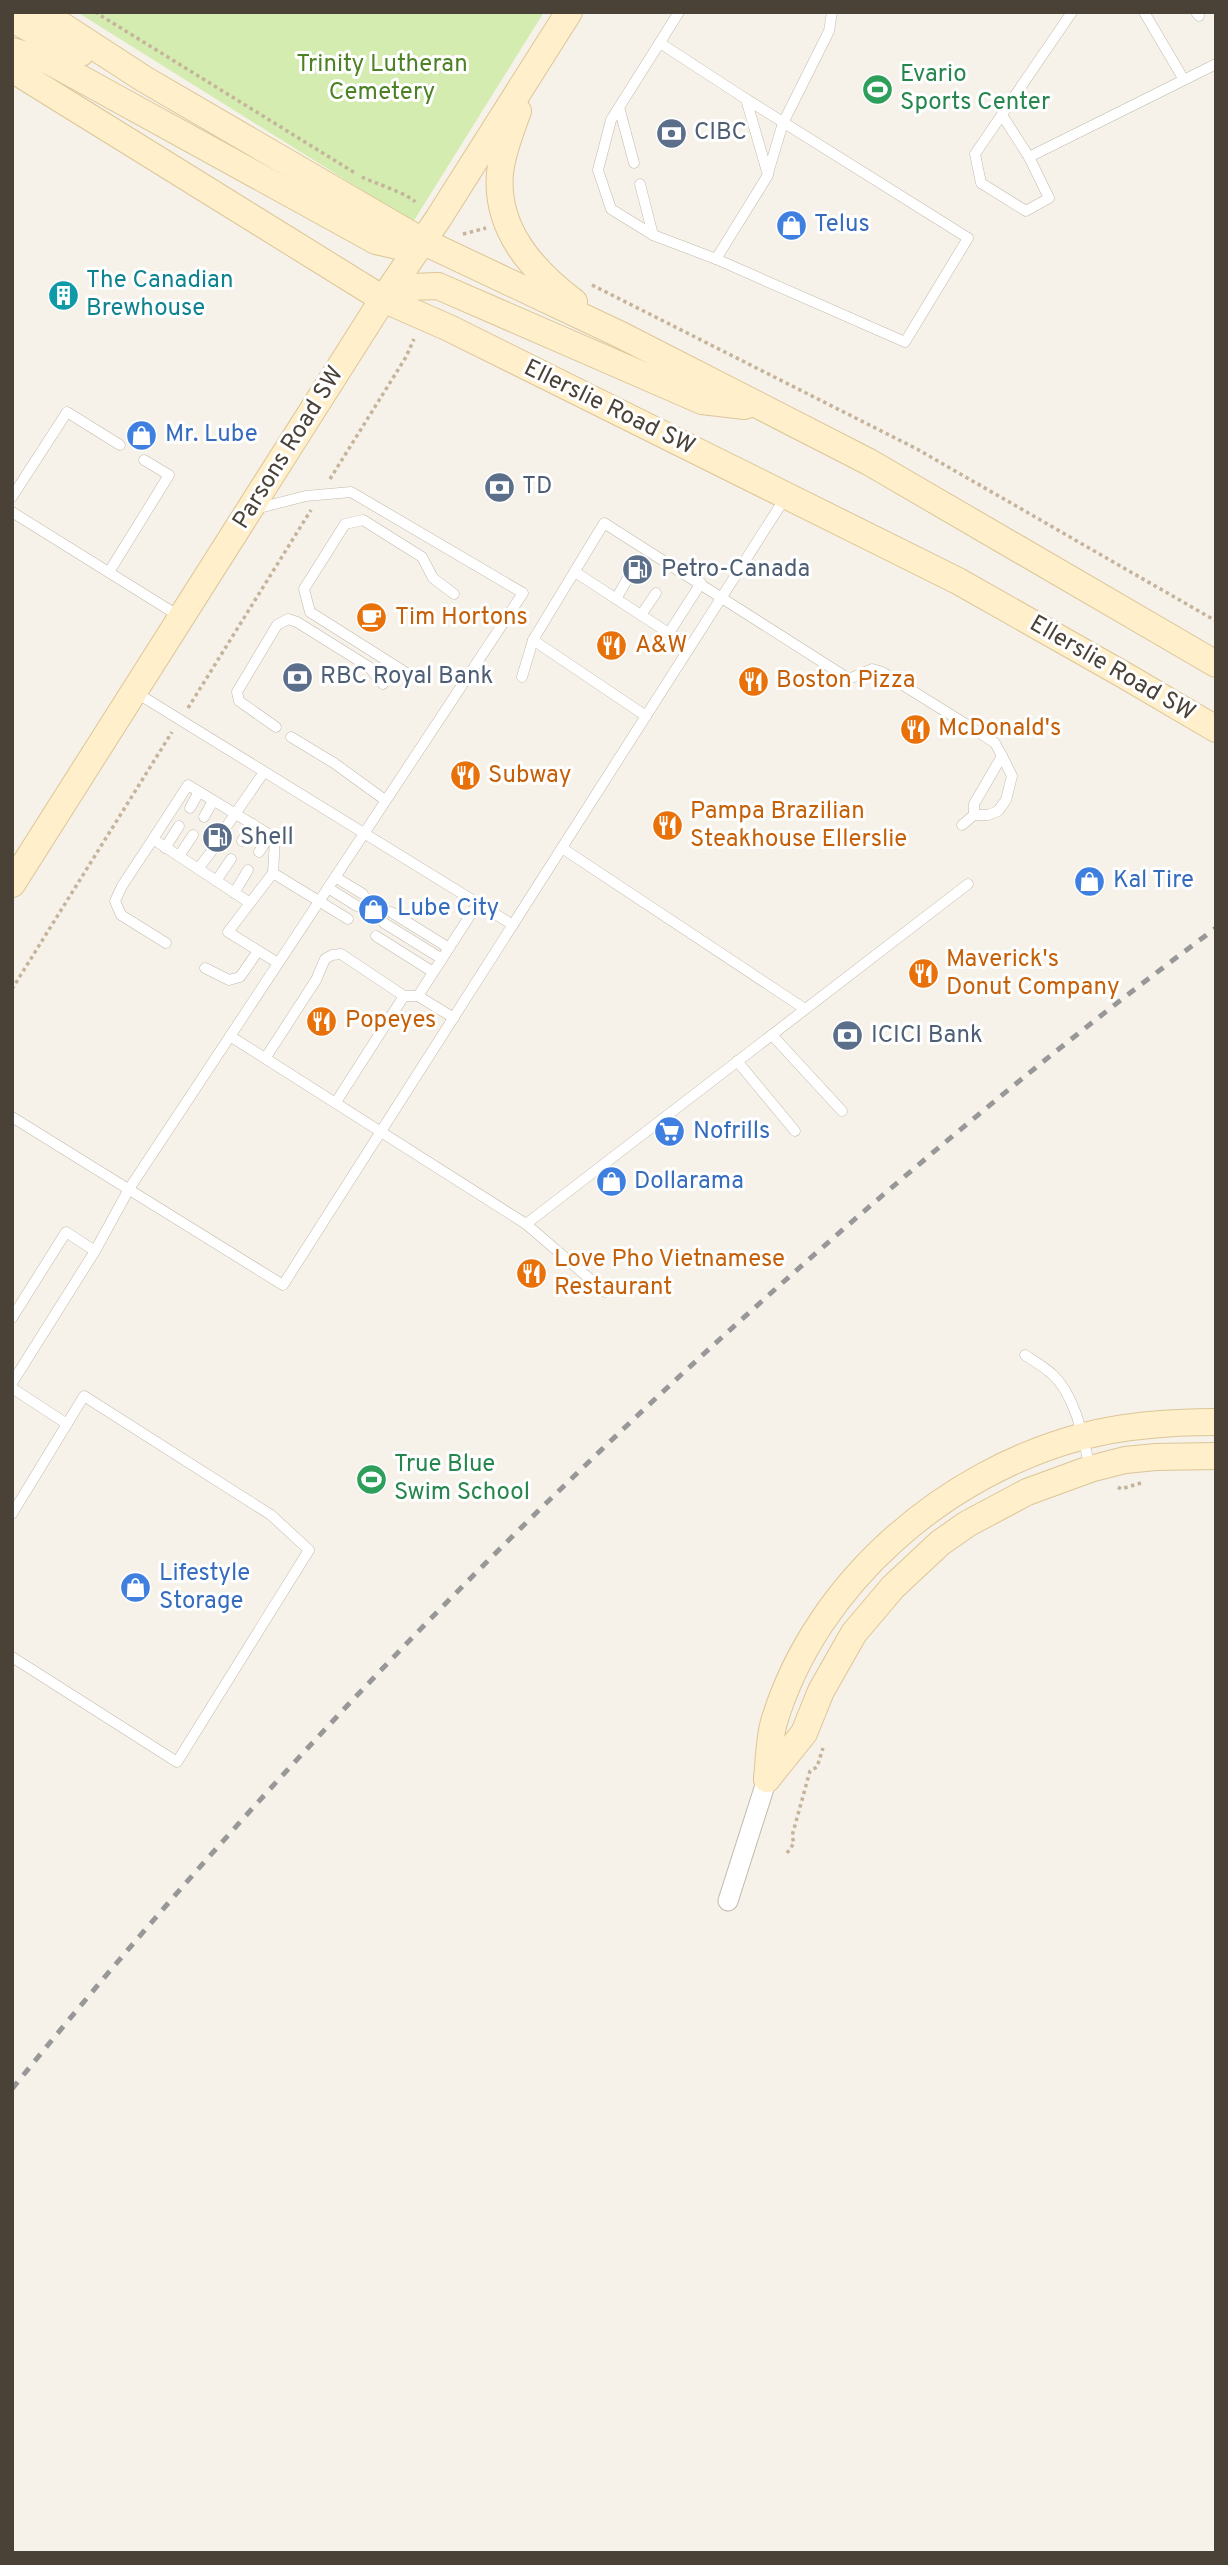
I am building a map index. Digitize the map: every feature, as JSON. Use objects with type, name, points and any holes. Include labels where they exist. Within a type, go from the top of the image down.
[{"type":"main road","points":[[41,12],[144,79],[422,241],[621,335],[869,462],[1216,664]]},
{"type":"main road","name":"Parsons Road SW","points":[[12,884],[383,299],[569,12]]},
{"type":"main road","points":[[12,19],[55,42],[144,79]]},
{"type":"main road","points":[[12,51],[49,61],[376,241],[398,246],[422,241]]},
{"type":"main road","points":[[536,63],[506,145],[500,173],[500,198],[506,223],[532,266],[553,286],[621,335]]},
{"type":"main road","name":"Ellerslie Road SW","points":[[12,69],[383,299],[449,328],[958,581],[1216,730]]},
{"type":"main road","points":[[383,299],[409,287],[438,286],[702,401],[764,408]]},
{"type":"main road","points":[[767,1779],[774,1724],[792,1677],[828,1614],[896,1537],[953,1493],[1004,1465],[1083,1436],[1118,1429],[1216,1422]]},
{"type":"main road","points":[[767,1779],[804,1733],[821,1691],[854,1633],[893,1587],[940,1544],[967,1524],[1027,1492],[1090,1469],[1125,1460],[1216,1456]]},
{"type":"street","points":[[728,1902],[767,1779]]},
{"type":"lane","points":[[660,43],[968,238],[905,342],[716,259],[653,235],[611,209],[598,170],[611,120],[679,12]]},
{"type":"lane","points":[[716,259],[768,175],[783,123],[829,31],[832,12]]},
{"type":"lane","points":[[1002,115],[1029,157],[1049,198],[1026,211],[981,183],[975,154],[1072,12]]},
{"type":"lane","points":[[1144,12],[1184,80]]},
{"type":"lane","points":[[1029,157],[1216,64]]},
{"type":"lane","points":[[746,99],[768,175]]},
{"type":"lane","points":[[619,107],[634,163]]},
{"type":"lane","points":[[640,184],[653,235]]},
{"type":"lane","points":[[12,497],[67,412],[120,445]]},
{"type":"lane","points":[[109,572],[169,475],[144,460]]},
{"type":"lane","points":[[12,1383],[95,1251],[129,1189],[523,593],[351,492],[306,496],[251,510]]},
{"type":"lane","points":[[12,1117],[283,1285],[786,496]]},
{"type":"lane","points":[[12,512],[182,618]]},
{"type":"lane","points":[[408,674],[310,612],[304,589],[345,524],[363,520],[422,557],[433,578],[454,594]]},
{"type":"lane","points":[[522,677],[533,640],[604,523],[849,679],[872,669],[882,672],[995,743],[1012,776],[1006,800],[998,811],[988,815],[974,815],[962,825]]},
{"type":"lane","points":[[640,560],[647,550]]},
{"type":"lane","points":[[667,577],[674,566]]},
{"type":"lane","points":[[575,572],[691,647]]},
{"type":"lane","points":[[617,599],[629,576]]},
{"type":"lane","points":[[669,633],[701,583]]},
{"type":"lane","points":[[641,615],[656,593]]},
{"type":"lane","points":[[276,727],[239,701],[236,692],[277,625],[288,620],[297,622],[369,667],[383,684]]},
{"type":"lane","points":[[533,640],[646,716]]},
{"type":"lane","points":[[135,692],[513,925]]},
{"type":"lane","points":[[291,737],[334,762],[385,800]]},
{"type":"lane","points":[[974,815],[974,804],[1002,756]]},
{"type":"lane","points":[[224,830],[264,772]]},
{"type":"lane","points":[[166,943],[121,915],[115,901],[188,785],[275,838],[273,873],[228,932],[278,963]]},
{"type":"lane","points":[[190,808],[199,792]]},
{"type":"lane","points":[[204,817],[213,801]]},
{"type":"lane","points":[[242,841],[253,824]]},
{"type":"lane","points":[[166,848],[179,826]]},
{"type":"lane","points":[[179,856],[193,835]]},
{"type":"lane","points":[[260,852],[270,835]]},
{"type":"lane","points":[[153,839],[250,903]]},
{"type":"lane","points":[[198,869],[214,848]]},
{"type":"lane","points":[[562,848],[805,1009]]},
{"type":"lane","points":[[216,881],[231,859]]},
{"type":"lane","points":[[234,893],[248,870]]},
{"type":"lane","points":[[273,873],[348,919]]},
{"type":"lane","points":[[335,877],[363,894]]},
{"type":"lane","points":[[526,1224],[968,884]]},
{"type":"lane","points":[[328,888],[357,906]]},
{"type":"lane","points":[[418,996],[478,904]]},
{"type":"lane","points":[[391,912],[449,948]]},
{"type":"lane","points":[[384,923],[442,959]]},
{"type":"lane","points":[[376,936],[433,972]]},
{"type":"lane","points":[[205,968],[229,980],[240,977],[258,951]]},
{"type":"lane","points":[[266,1057],[316,980],[325,959],[332,955],[341,954],[404,996],[418,996],[454,1018]]},
{"type":"lane","points":[[337,1102],[404,996]]},
{"type":"lane","points":[[772,1035],[842,1111]]},
{"type":"lane","points":[[230,1036],[526,1224],[605,1292]]},
{"type":"lane","points":[[737,1062],[795,1131]]},
{"type":"lane","points":[[12,1318],[66,1232],[95,1251]]},
{"type":"lane","points":[[1025,1355],[1053,1375],[1068,1395],[1083,1436],[1090,1469]]},
{"type":"lane","points":[[12,1388],[67,1424]]},
{"type":"lane","points":[[12,1514],[83,1396],[271,1516],[309,1550],[177,1762],[12,1657]]},
{"type":"path","points":[[95,12],[361,176],[383,187],[410,195],[415,202]]},
{"type":"path","points":[[460,235],[498,225]]},
{"type":"path","points":[[590,284],[917,449],[1216,621]]},
{"type":"path","points":[[328,483],[412,345]]},
{"type":"path","points":[[191,703],[310,511]]},
{"type":"path","points":[[12,989],[166,742]]},
{"type":"path","points":[[787,1853],[794,1843],[792,1836],[810,1771],[817,1767],[825,1743]]},
{"type":"green space","name":"Trinity Lutheran Cemetery","points":[[77,12],[544,12],[413,222]]},
{"type":"railway","points":[[12,2089],[109,1972],[312,1743],[525,1524],[635,1418],[862,1213],[1036,1067],[1216,928]]},
{"type":"place","name":"Evario Sports Center","points":[[877,89]]},
{"type":"place","name":"CIBC","points":[[671,133]]},
{"type":"place","name":"Telus","points":[[791,225]]},
{"type":"place","name":"The Canadian Brewhouse","points":[[63,295]]},
{"type":"place","name":"Mr. Lube","points":[[142,435]]},
{"type":"place","name":"TD","points":[[499,487]]},
{"type":"place","name":"Petro-Canada","points":[[638,570]]},
{"type":"place","name":"Tim Hortons","points":[[372,618]]},
{"type":"place","name":"A&W","points":[[612,646]]},
{"type":"place","name":"RBC Royal Bank","points":[[297,677]]},
{"type":"place","name":"Boston Pizza","points":[[753,681]]},
{"type":"place","name":"McDonald's","points":[[915,729]]},
{"type":"place","name":"Subway","points":[[465,776]]},
{"type":"place","name":"Pampa Brazilian Steakhouse Ellerslie","points":[[667,826]]},
{"type":"place","name":"Shell","points":[[217,838]]},
{"type":"place","name":"Kal Tire","points":[[1090,881]]},
{"type":"place","name":"Lube City","points":[[374,909]]},
{"type":"place","name":"Maverick's Donut Company","points":[[923,974]]},
{"type":"place","name":"Popeyes","points":[[322,1021]]},
{"type":"place","name":"ICICI Bank","points":[[848,1036]]},
{"type":"place","name":"Nofrills","points":[[670,1132]]},
{"type":"place","name":"Dollarama","points":[[611,1182]]},
{"type":"place","name":"Love Pho Vietnamese Restaurant","points":[[531,1274]]},
{"type":"place","name":"True Blue Swim School","points":[[371,1479]]},
{"type":"place","name":"Lifestyle Storage","points":[[136,1588]]}]
